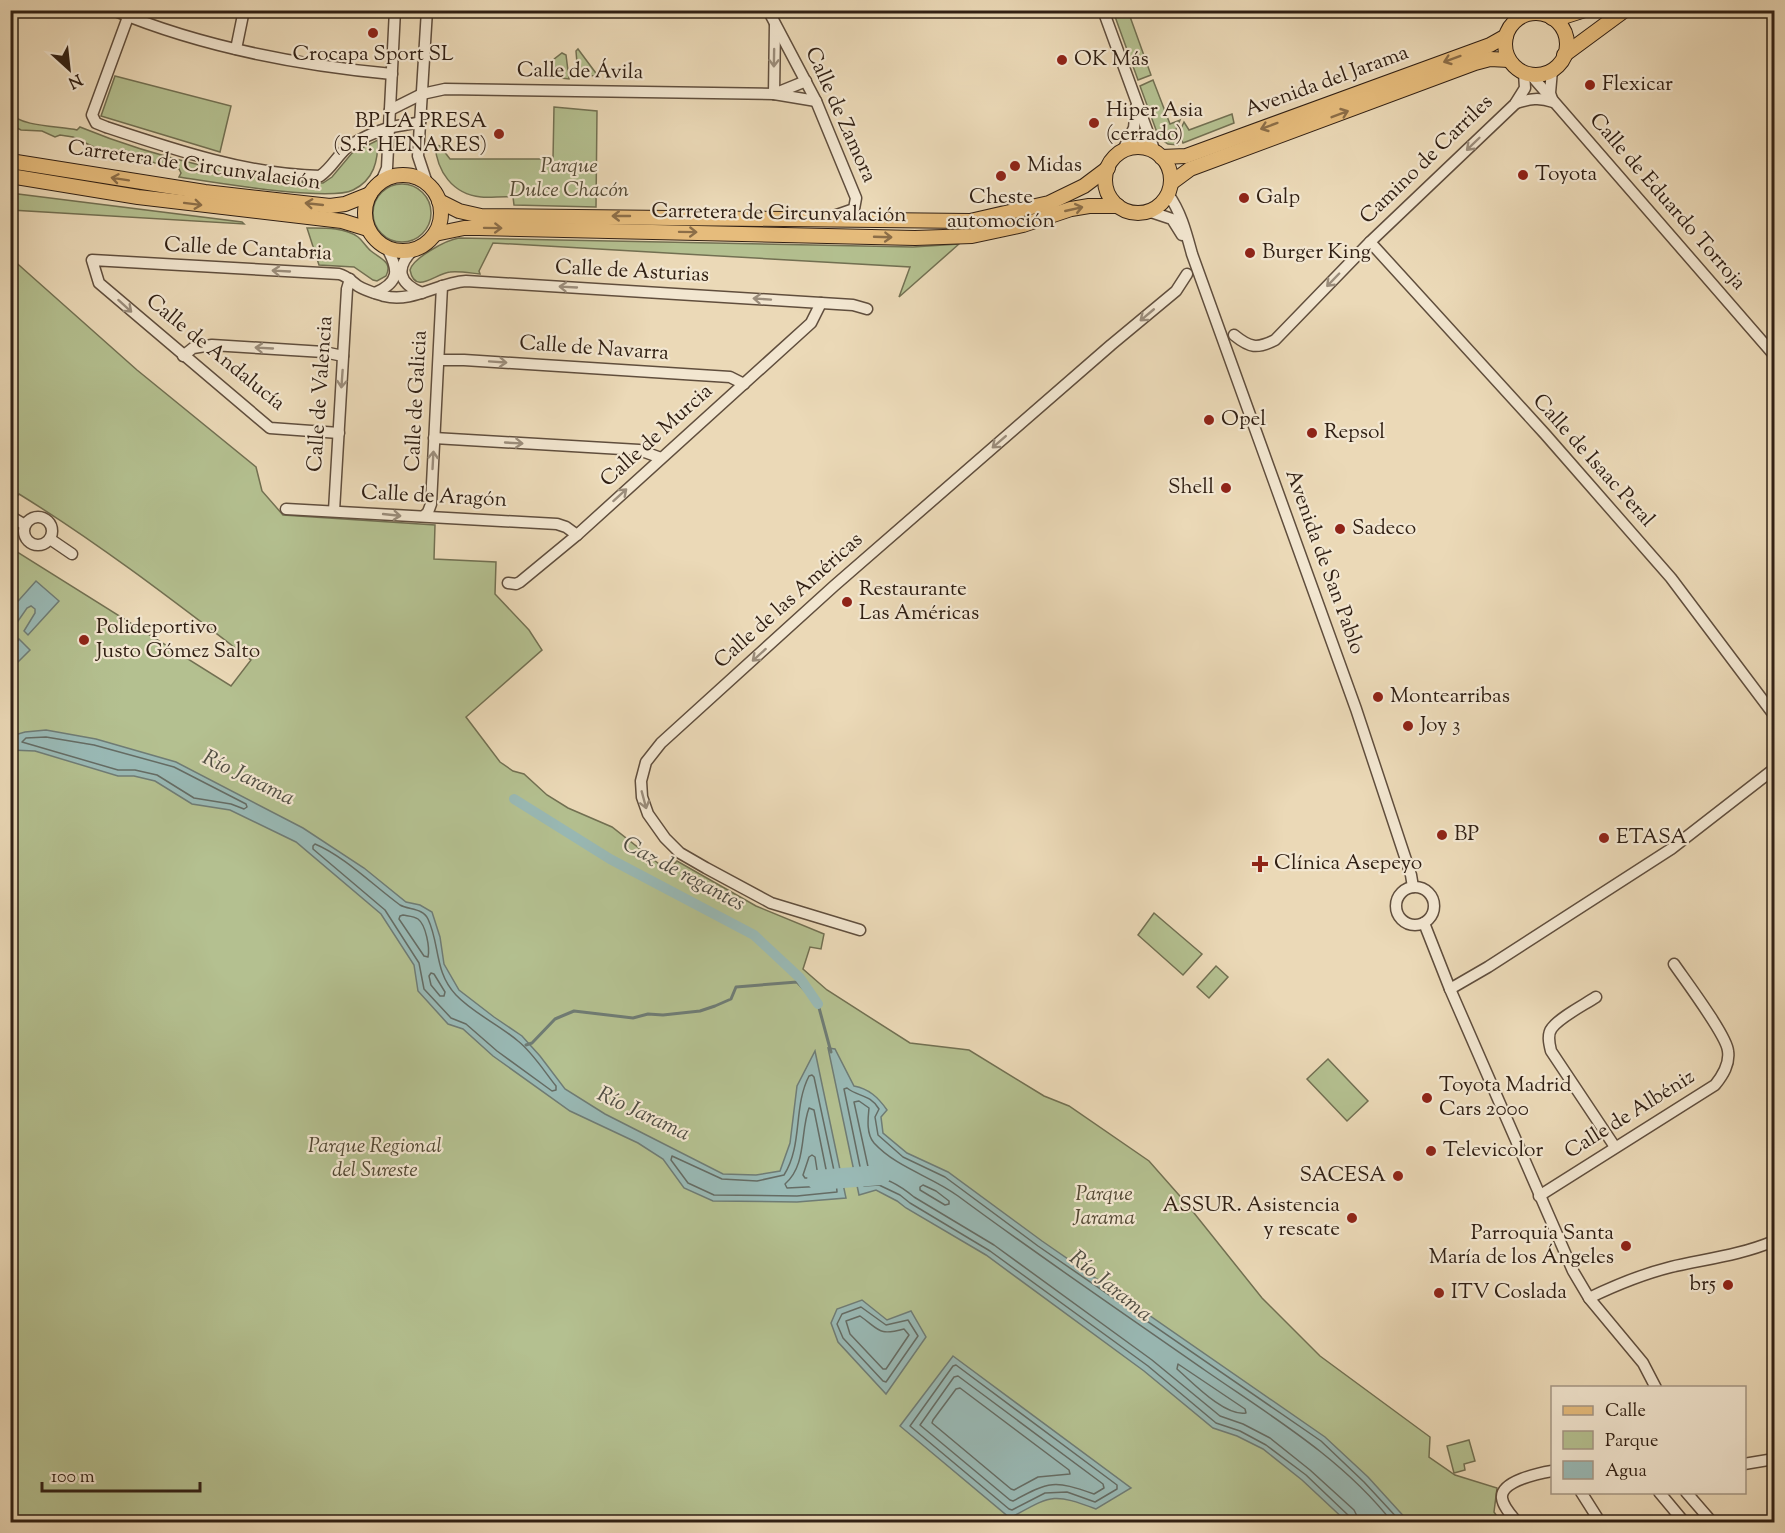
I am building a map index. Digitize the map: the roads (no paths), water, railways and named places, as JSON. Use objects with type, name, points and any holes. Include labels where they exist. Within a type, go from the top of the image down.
[{"type":"main road","points":[[1585,10],[1560,18],[1534,12],[1517,15],[1506,36],[1506,53],[1509,60],[1527,73],[1541,74],[1552,70],[1564,55],[1625,10]]},
{"type":"main road","points":[[1552,18],[1564,32],[1566,43],[1564,55]]},
{"type":"main road","name":"Avenida del Jarama","points":[[1158,154],[1185,156],[1490,45],[1506,36]]},
{"type":"main road","name":"Avenida del Jarama","points":[[1169,189],[1190,169],[1475,63],[1490,59],[1509,60]]},
{"type":"main road","points":[[1139,147],[1158,154],[1169,169],[1169,189],[1156,207],[1138,213],[1118,206],[1107,189],[1106,178],[1108,168],[1114,159],[1122,152],[1139,147]]},
{"type":"main road","name":"Carretera de Circunvalación","points":[[10,161],[204,192],[330,206],[345,204],[370,194]]},
{"type":"main road","name":"Carretera de Circunvalación","points":[[439,201],[459,211],[481,216],[970,221],[1049,203],[1084,186],[1108,168]]},
{"type":"main road","points":[[404,175],[417,177],[427,183],[435,191],[441,212],[440,224],[429,241],[413,250],[404,251],[387,248],[373,237],[365,218],[365,205],[370,194],[381,182],[392,176],[404,175]]},
{"type":"main road","name":"Carretera de Circunvalación","points":[[10,176],[138,197],[342,221],[368,229]]},
{"type":"main road","name":"Carretera de Circunvalación","points":[[435,234],[464,228],[479,228],[915,238],[972,236],[1023,225],[1071,209],[1089,206],[1118,206]]},
{"type":"street","points":[[113,10],[193,39],[236,49],[315,66],[392,74]]},
{"type":"street","points":[[236,49],[244,10]]},
{"type":"street","points":[[381,182],[387,168],[395,10]]},
{"type":"street","points":[[427,183],[418,156],[428,10]]},
{"type":"street","name":"Calle de Zamora","points":[[768,10],[816,101],[856,198],[854,209],[825,219]]},
{"type":"street","points":[[1103,10],[1158,154]]},
{"type":"street","points":[[1768,10],[1774,17]]},
{"type":"street","points":[[128,17],[92,115],[96,123],[106,127],[178,151],[264,170],[320,176],[349,146],[389,128],[420,122]]},
{"type":"street","points":[[774,94],[775,22]]},
{"type":"street","points":[[1552,70],[1550,93],[1553,102]]},
{"type":"street","name":"Calle de Eduardo Torroja","points":[[1527,73],[1774,355]]},
{"type":"street","name":"Camino de Carriles","points":[[1234,335],[1243,343],[1254,347],[1262,347],[1275,340],[1370,242],[1515,104],[1525,88],[1527,73]]},
{"type":"street","name":"Calle de Ávila","points":[[774,94],[806,81]]},
{"type":"street","name":"Calle de Ávila","points":[[390,111],[422,94],[445,88],[774,94],[816,101]]},
{"type":"street","points":[[1515,104],[1529,99],[1542,98],[1553,102]]},
{"type":"street","points":[[1122,152],[1134,128],[1136,101]]},
{"type":"street","name":"Avenida de San Pablo","points":[[1169,189],[1356,709],[1413,887]]},
{"type":"street","name":"Avenida de San Pablo","points":[[1148,211],[1172,219],[1192,254]]},
{"type":"street","name":"Calle de Isaac Peral","points":[[1370,242],[1671,578],[1774,715]]},
{"type":"street","points":[[375,293],[389,285],[395,278],[397,269],[387,248]]},
{"type":"street","points":[[413,250],[405,258],[401,273],[408,285],[422,293]]},
{"type":"street","name":"Calle de Cantabria","points":[[92,260],[339,274],[358,286],[396,298]]},
{"type":"street","name":"Calle de Andalucía","points":[[92,260],[99,283],[270,428],[339,433]]},
{"type":"street","name":"Calle de las Américas","points":[[860,930],[771,903],[680,853],[665,838],[648,814],[641,781],[646,762],[661,743],[834,586],[1176,291],[1187,274]]},
{"type":"street","name":"Calle de Valencia","points":[[334,511],[347,289],[350,279]]},
{"type":"street","name":"Calle de Asturias","points":[[396,298],[408,298],[442,286],[466,281],[853,304],[867,309]]},
{"type":"street","name":"Calle de Galicia","points":[[424,516],[431,504],[442,286]]},
{"type":"street","name":"Calle de Murcia","points":[[508,583],[520,582],[577,535],[811,323],[821,303]]},
{"type":"street","points":[[183,356],[193,348],[212,345],[324,352],[343,356]]},
{"type":"street","name":"Calle de Navarra","points":[[440,360],[730,377],[744,384]]},
{"type":"street","points":[[434,438],[639,450],[661,458]]},
{"type":"street","name":"Calle de Aragón","points":[[285,509],[557,524],[577,535]]},
{"type":"street","points":[[10,516],[25,525]]},
{"type":"street","points":[[38,517],[47,520],[52,529],[50,539],[43,545],[33,545],[24,534],[25,525],[28,521],[38,517]]},
{"type":"street","points":[[50,539],[72,554]]},
{"type":"street","points":[[1450,989],[1671,849],[1774,769]]},
{"type":"street","points":[[1413,887],[1426,890],[1432,900],[1432,914],[1424,923],[1412,925],[1406,923],[1397,913],[1397,899],[1400,892],[1413,887]]},
{"type":"street","points":[[1424,923],[1450,989],[1573,1271],[1589,1298],[1643,1363],[1655,1386]]},
{"type":"street","name":"Calle de Albéniz","points":[[1539,1196],[1715,1085],[1724,1072],[1728,1062],[1726,1043],[1674,964]]},
{"type":"street","points":[[1596,997],[1558,1022],[1551,1029],[1549,1042],[1551,1051],[1615,1147]]},
{"type":"street","points":[[1589,1298],[1652,1272],[1750,1251],[1774,1241]]},
{"type":"street","points":[[1748,1462],[1774,1459]]},
{"type":"street","points":[[1517,1522],[1504,1504],[1502,1497],[1504,1490],[1512,1483],[1535,1474],[1551,1471]]},
{"type":"street","points":[[1582,1494],[1600,1522]]},
{"type":"street","points":[[1661,1494],[1684,1522]]},
{"type":"street","points":[[1688,1494],[1712,1522]]},
{"type":"street","points":[[1696,1494],[1703,1512]]},
{"type":"water","points":[[36,581],[59,601],[28,635],[24,631],[35,609],[31,606],[27,608],[16,624],[11,618],[11,609]]},
{"type":"water","points":[[19,639],[30,650],[17,663],[11,657],[11,645],[16,644]]},
{"type":"water","points":[[46,730],[96,739],[176,762],[303,828],[364,868],[406,902],[420,905],[432,912],[440,937],[444,964],[459,990],[522,1036],[565,1089],[605,1114],[723,1174],[756,1175],[780,1171],[790,1143],[797,1086],[815,1051],[846,1198],[797,1202],[713,1201],[684,1188],[663,1159],[638,1143],[570,1111],[493,1056],[463,1029],[448,1024],[418,991],[414,965],[381,914],[296,842],[230,810],[192,804],[155,781],[134,776],[118,776],[35,751],[11,750],[11,736]]},
{"type":"water","points":[[828,1048],[835,1049],[854,1086],[869,1091],[884,1105],[887,1110],[881,1117],[883,1133],[907,1153],[948,1172],[1042,1241],[1325,1437],[1368,1477],[1409,1522],[1347,1522],[1302,1480],[1263,1449],[1237,1436],[1213,1428],[1144,1371],[986,1255],[876,1190],[859,1195]]},
{"type":"water","points":[[862,1300],[887,1320],[911,1311],[926,1337],[886,1394],[838,1342],[831,1323],[837,1309]]},
{"type":"water","points":[[953,1356],[1131,1488],[1096,1509],[1069,1500],[1051,1499],[1010,1518],[900,1426]]},
{"type":"waterway","name":"Caz de regantes","points":[[514,799],[610,859],[754,935],[800,978],[818,1004]]},
{"type":"waterway","points":[[526,1045],[532,1043],[555,1019],[574,1011],[633,1018],[648,1014],[663,1015],[700,1011],[731,999],[736,987],[797,982],[818,1004],[831,1052]]},
{"type":"waterway","name":"Río Jarama","points":[[817,1180],[881,1175]]},
{"type":"place","name":"Crocapa Sport SL","points":[[373,33]]},
{"type":"place","name":"OK Más","points":[[1062,60]]},
{"type":"place","name":"Flexicar","points":[[1590,85]]},
{"type":"place","name":"Hiper Asia (cerrado)","points":[[1094,123]]},
{"type":"place","name":"BP LA PRESA (S.F. HENARES)","points":[[499,134]]},
{"type":"place","name":"Midas","points":[[1015,166]]},
{"type":"place","name":"Toyota","points":[[1523,175]]},
{"type":"place","name":"Cheste automoción","points":[[1001,176]]},
{"type":"place","name":"Galp","points":[[1244,198]]},
{"type":"place","name":"Burger King","points":[[1250,253]]},
{"type":"place","name":"Opel","points":[[1209,420]]},
{"type":"place","name":"Repsol","points":[[1312,433]]},
{"type":"place","name":"Shell","points":[[1226,488]]},
{"type":"place","name":"Sadeco","points":[[1340,529]]},
{"type":"place","name":"Restaurante Las Américas","points":[[847,602]]},
{"type":"place","name":"Polideportivo Justo Gómez Salto","points":[[84,640]]},
{"type":"place","name":"Montearribas","points":[[1378,697]]},
{"type":"place","name":"Joy 3","points":[[1408,726]]},
{"type":"place","name":"BP","points":[[1442,835]]},
{"type":"place","name":"ETASA","points":[[1604,838]]},
{"type":"place","name":"Clínica Asepeyo","points":[[1260,864]]},
{"type":"place","name":"Toyota Madrid Cars 2000","points":[[1427,1098]]},
{"type":"place","name":"Televicolor","points":[[1431,1151]]},
{"type":"place","name":"SACESA","points":[[1398,1176]]},
{"type":"place","name":"ASSUR. Asistencia y rescate","points":[[1352,1218]]},
{"type":"place","name":"Parroquia Santa María de los Ángeles","points":[[1626,1246]]},
{"type":"place","name":"br5","points":[[1728,1285]]},
{"type":"place","name":"ITV Coslada","points":[[1439,1293]]},
{"type":"park label","name":"Parque Dulce Chacón","points":[[569,179]]},
{"type":"park label","name":"Parque Regional del Sureste","points":[[375,1159]]},
{"type":"park label","name":"Parque Jarama","points":[[1104,1207]]}]
